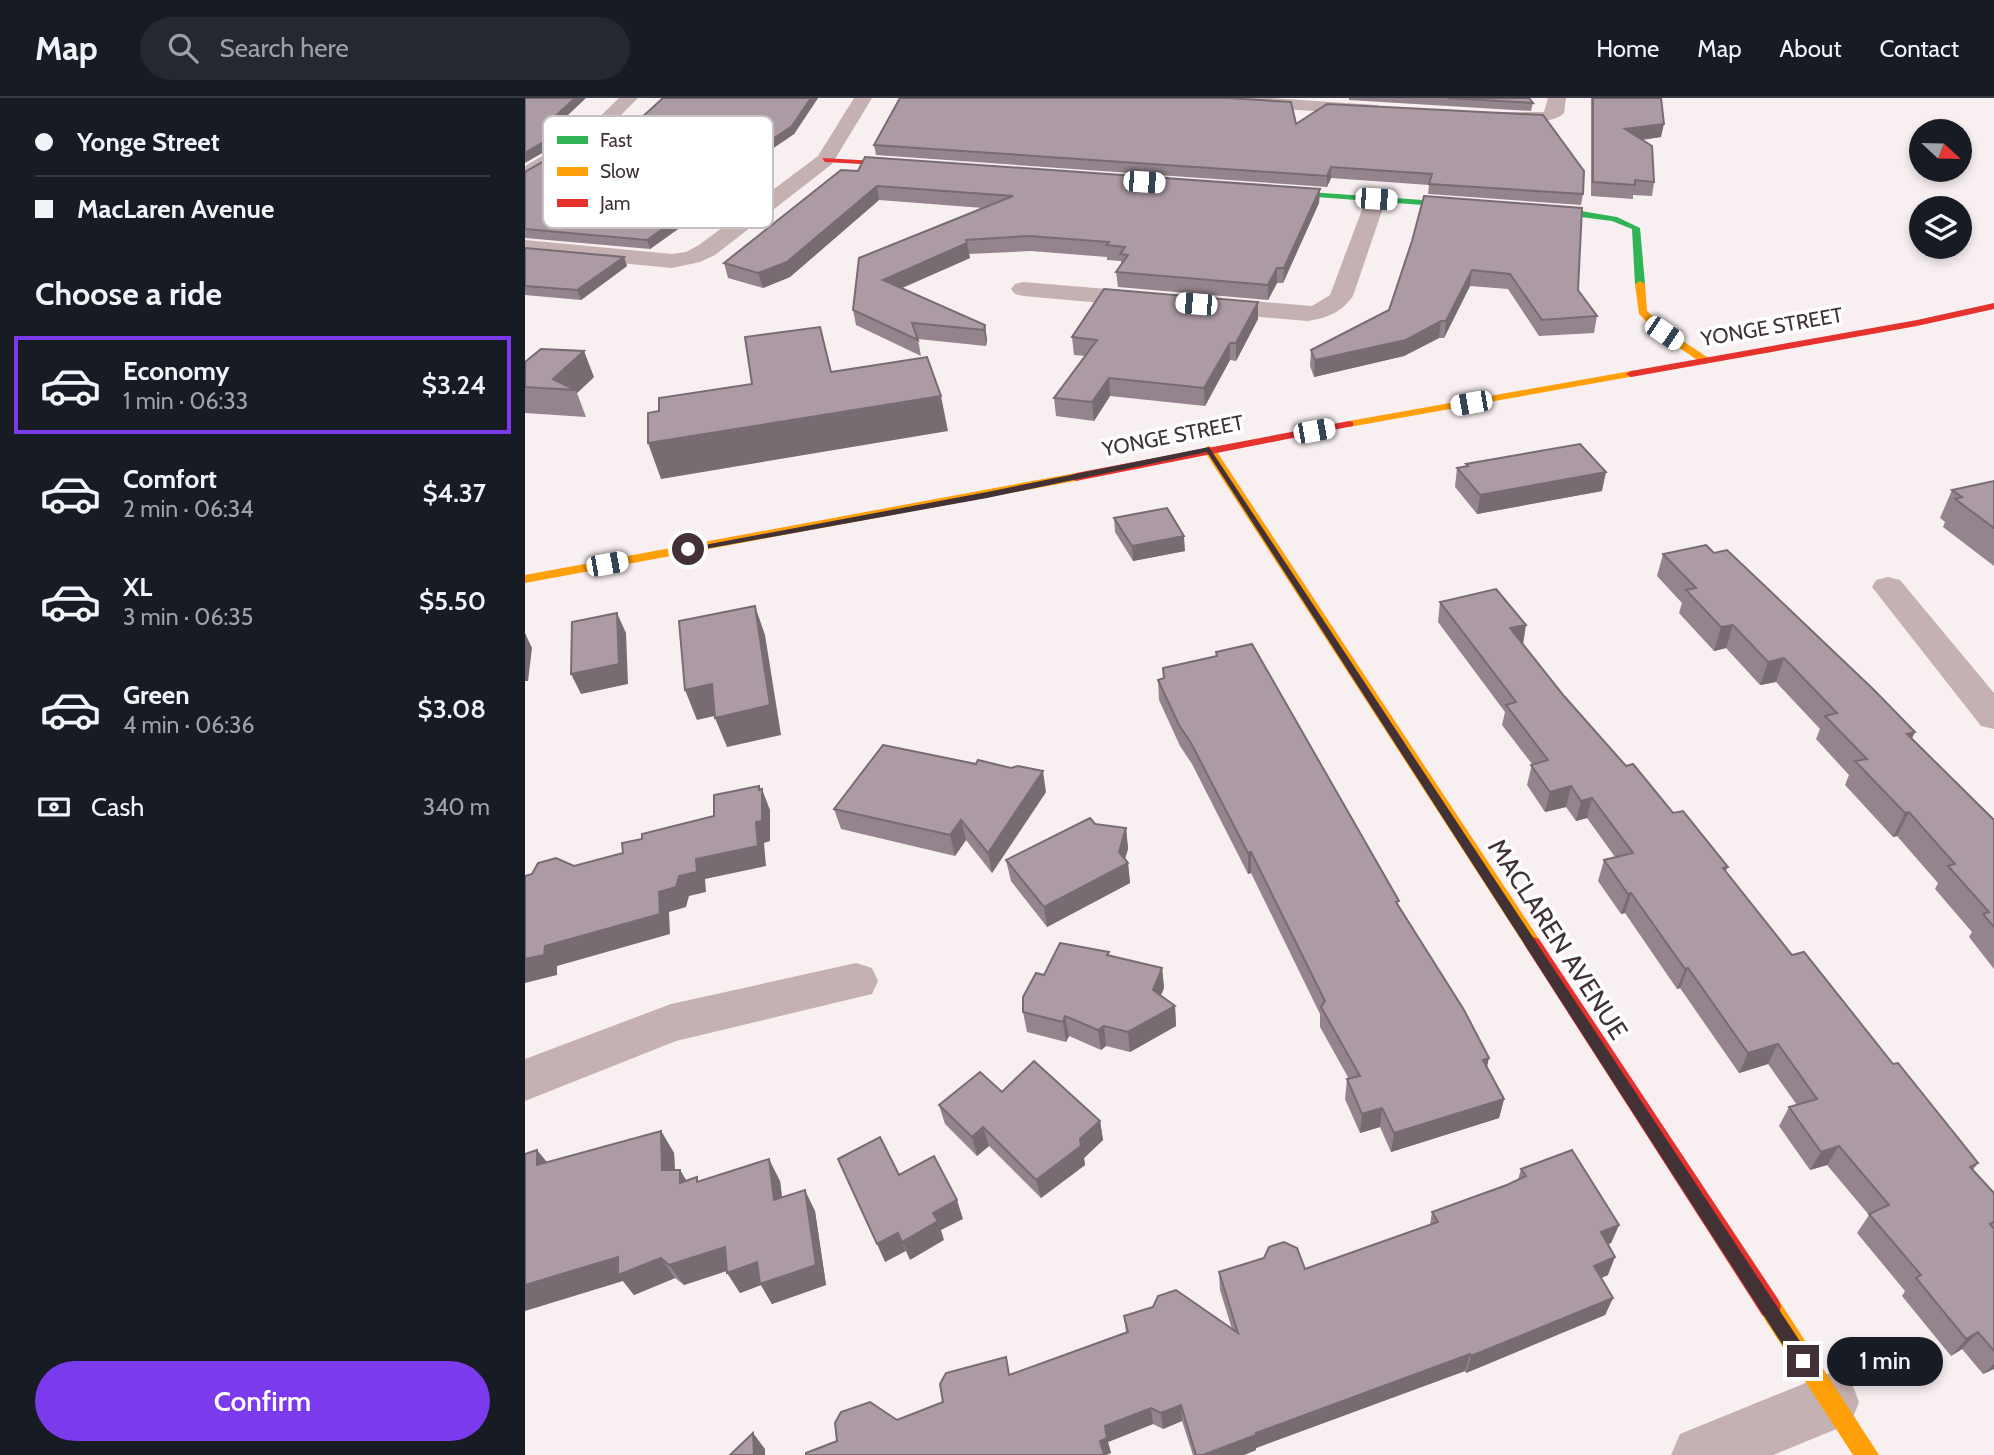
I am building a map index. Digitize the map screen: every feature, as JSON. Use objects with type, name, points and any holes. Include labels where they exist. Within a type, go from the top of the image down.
[{"type":"street","points":[[611,116],[629,98]]},
{"type":"street","points":[[773,200],[825,160],[863,98]]},
{"type":"street","points":[[1190,98],[1319,102],[1398,111]]},
{"type":"street","points":[[1479,116],[1548,117],[1555,113],[1557,98]]},
{"type":"street","points":[[825,160],[935,166]]},
{"type":"street","points":[[525,174],[543,163]]},
{"type":"street","points":[[1247,190],[1581,214],[1614,219],[1631,225],[1636,228],[1642,312],[1664,333],[1706,361]]},
{"type":"street","points":[[1023,289],[1307,314],[1323,310],[1335,304],[1341,296],[1376,199]]},
{"type":"street","points":[[525,247],[672,261],[692,257],[707,250],[736,228]]},
{"type":"street","name":"YONGE STREET","points":[[525,579],[974,498],[1209,449],[1917,323],[1994,306]]},
{"type":"street","name":"MACLAREN AVENUE","points":[[1209,449],[1867,1455]]},
{"type":"street","points":[[1888,587],[1994,717]]},
{"type":"street","points":[[525,1080],[671,1023],[856,981]]},
{"type":"street","points":[[1701,1455],[1830,1402]]},
{"type":"building","points":[[525,98],[575,98],[556,116],[543,116],[543,142],[525,153]]},
{"type":"building","points":[[663,98],[811,98],[792,126],[773,139],[773,116],[643,116]]},
{"type":"building","points":[[900,98],[1227,98],[1291,102],[1296,124],[1327,104],[1543,115],[1584,171],[1583,194],[1429,184],[1432,174],[1331,167],[1327,176],[874,145]]},
{"type":"building","points":[[1447,98],[1529,98],[1533,103]]},
{"type":"building","points":[[1593,98],[1661,98],[1664,124],[1625,129],[1652,146],[1654,182],[1635,180],[1635,185],[1593,182]]},
{"type":"building","points":[[865,157],[1320,189],[1284,268],[1277,268],[1268,285],[1116,272],[1128,255],[1120,254],[1125,247],[1106,245],[1109,242],[1029,236],[966,240],[967,243],[883,280],[985,325],[984,330],[912,323],[918,340],[853,310],[859,258],[1013,196],[877,186],[787,262],[758,273],[724,263],[768,228],[773,228],[773,224],[841,170],[858,171]]},
{"type":"building","points":[[543,162],[543,228],[664,228],[647,240],[525,229],[525,172]]},
{"type":"building","points":[[1424,196],[1582,208],[1578,290],[1597,316],[1542,320],[1510,274],[1472,270],[1446,321],[1441,321],[1406,340],[1315,360],[1311,350],[1389,310]]},
{"type":"building","points":[[525,248],[624,257],[577,290],[525,286]]},
{"type":"building","points":[[1104,289],[1258,302],[1236,343],[1230,343],[1204,388],[1109,378],[1092,402],[1054,398],[1097,340],[1072,337]]},
{"type":"building","points":[[820,327],[831,372],[927,357],[941,396],[648,443],[648,413],[659,411],[659,398],[752,384],[745,337]]},
{"type":"building","points":[[541,349],[584,351],[553,379],[575,390],[525,387],[525,362]]},
{"type":"building","points":[[1580,444],[1606,472],[1480,495],[1457,468],[1468,466],[1466,464]]},
{"type":"building","points":[[1994,481],[1994,528],[1955,499],[1962,497],[1952,490]]},
{"type":"building","points":[[1167,508],[1184,536],[1132,546],[1114,518]]},
{"type":"building","points":[[1706,545],[1714,553],[1727,550],[1873,689],[1915,732],[1907,734],[1994,820],[1994,927],[1983,914],[1989,912],[1948,866],[1955,864],[1909,812],[1905,813],[1855,761],[1867,759],[1825,716],[1837,713],[1784,658],[1768,662],[1733,625],[1721,627],[1686,590],[1696,588],[1663,554]]},
{"type":"building","points":[[1496,589],[1526,625],[1510,628],[1564,696],[1626,766],[1633,764],[1673,813],[1683,811],[1728,867],[1723,868],[1792,955],[1804,952],[1893,1064],[1898,1063],[1978,1163],[1970,1167],[1994,1193],[1994,1222],[1990,1224],[1994,1229],[1994,1351],[1978,1332],[1966,1339],[1916,1278],[1921,1275],[1869,1214],[1889,1205],[1839,1146],[1821,1152],[1789,1107],[1817,1099],[1778,1044],[1748,1053],[1688,968],[1685,969],[1631,893],[1628,894],[1604,860],[1633,853],[1592,798],[1581,801],[1571,786],[1550,792],[1531,765],[1548,760],[1506,705],[1516,702],[1440,602]]},
{"type":"building","points":[[755,606],[770,705],[715,718],[712,684],[685,690],[679,621]]},
{"type":"building","points":[[617,613],[619,664],[571,674],[572,622]]},
{"type":"building","points":[[1252,644],[1399,901],[1396,902],[1464,1010],[1489,1058],[1483,1060],[1504,1099],[1394,1133],[1382,1108],[1362,1114],[1347,1079],[1360,1076],[1321,1007],[1325,1001],[1251,852],[1248,853],[1179,725],[1158,680],[1164,678],[1163,668],[1217,656],[1216,652]]},
{"type":"building","points":[[883,745],[976,764],[978,760],[1011,768],[1018,766],[1043,771],[988,853],[961,820],[950,835],[834,809]]},
{"type":"building","points":[[759,786],[759,790],[762,789],[762,821],[756,822],[758,846],[696,859],[697,872],[679,876],[676,887],[659,892],[660,914],[545,946],[544,955],[525,959],[525,876],[532,874],[538,863],[556,858],[574,866],[623,853],[622,843],[642,839],[642,834],[714,816],[714,795]]},
{"type":"building","points":[[1090,818],[1095,824],[1126,828],[1119,852],[1128,863],[1044,907],[1006,860]]},
{"type":"building","points":[[1060,943],[1109,952],[1107,955],[1162,968],[1153,990],[1175,1006],[1128,1032],[1104,1026],[1098,1030],[1065,1016],[1063,1022],[1023,1012],[1023,997],[1036,973],[1044,975]]},
{"type":"building","points":[[1034,1061],[1100,1121],[1080,1139],[1081,1146],[1036,1180],[983,1127],[972,1137],[939,1105],[980,1072],[1002,1092]]},
{"type":"building","points":[[661,1131],[662,1170],[680,1170],[680,1183],[697,1177],[697,1182],[769,1159],[774,1200],[805,1190],[816,1265],[760,1284],[757,1262],[727,1273],[725,1247],[669,1265],[661,1258],[618,1275],[618,1257],[525,1285],[525,1154],[537,1150],[537,1165]]},
{"type":"building","points":[[880,1137],[899,1175],[934,1156],[957,1200],[933,1213],[938,1221],[902,1242],[898,1233],[877,1244],[838,1159]]},
{"type":"building","points":[[1572,1150],[1619,1225],[1601,1232],[1615,1257],[1594,1266],[1613,1298],[1471,1356],[1470,1354],[1256,1433],[1203,1455],[1196,1455],[1181,1405],[1161,1413],[1151,1408],[1105,1426],[1107,1438],[1100,1441],[1104,1455],[806,1455],[837,1441],[835,1423],[841,1412],[870,1402],[897,1420],[943,1402],[940,1384],[946,1373],[1006,1357],[1009,1375],[1128,1332],[1124,1316],[1153,1307],[1158,1296],[1176,1290],[1238,1333],[1219,1272],[1264,1258],[1269,1247],[1284,1242],[1297,1248],[1305,1269],[1438,1222],[1432,1212],[1507,1185],[1526,1176],[1521,1169]]},
{"type":"building","points":[[753,1433],[754,1455],[730,1455]]},
{"type":"traffic: fast","points":[[1267,191],[1581,214],[1614,219],[1636,228],[1640,284]]},
{"type":"traffic: slow","points":[[1640,284],[1642,312],[1664,333],[1706,361]]},
{"type":"traffic: slow","points":[[1349,424],[1631,374]]},
{"type":"traffic: slow","points":[[1209,449],[1533,944]]},
{"type":"traffic: slow","points":[[525,579],[1076,477]]},
{"type":"traffic: slow","points":[[1770,1307],[1867,1455]]},
{"type":"traffic: jam","points":[[825,160],[914,165]]},
{"type":"traffic: jam","points":[[1631,374],[1917,323],[1994,306]]},
{"type":"traffic: jam","points":[[1076,477],[1349,424]]},
{"type":"traffic: jam","points":[[1533,944],[1770,1307]]},
{"type":"route","points":[[688,549],[987,495],[1209,449],[1803,1361]]}]
